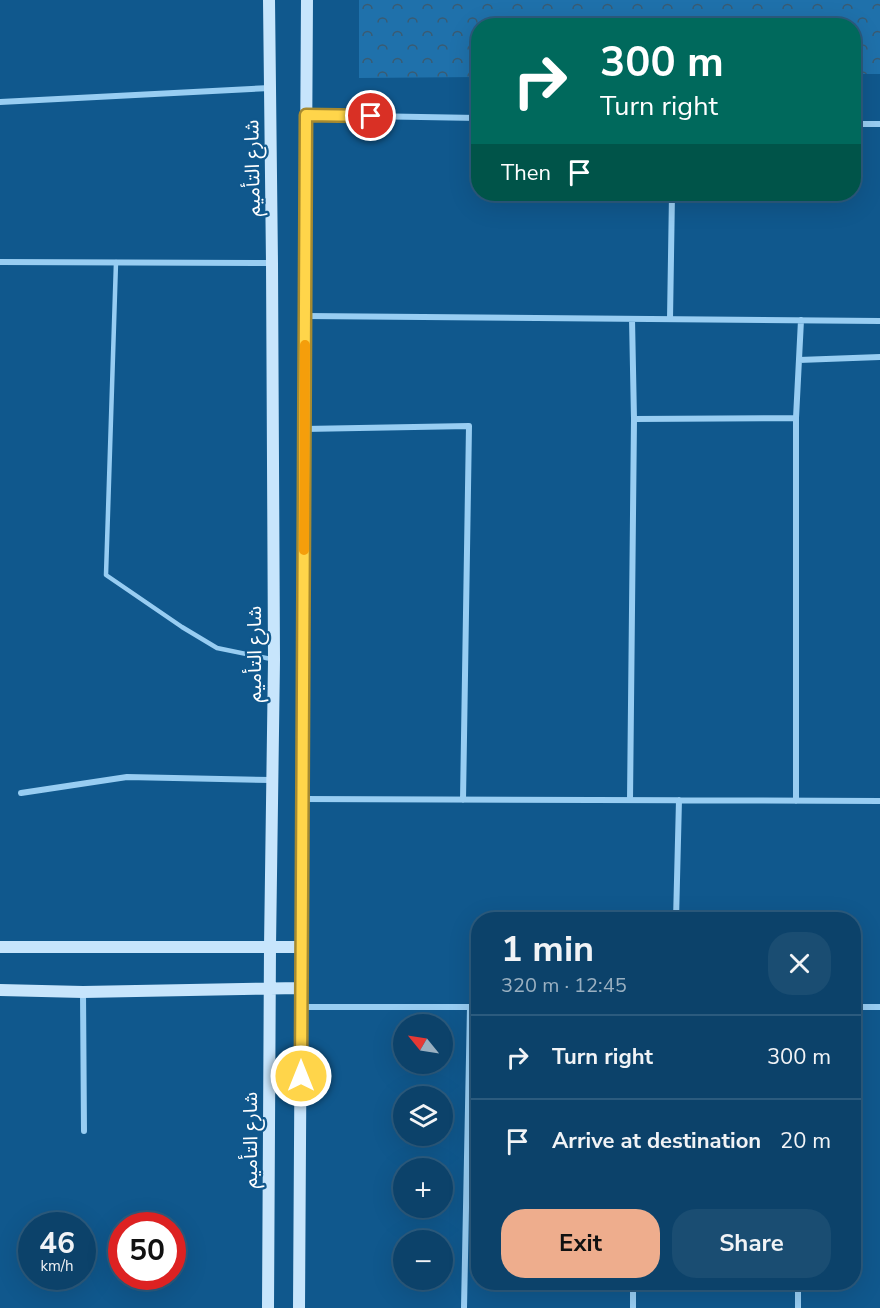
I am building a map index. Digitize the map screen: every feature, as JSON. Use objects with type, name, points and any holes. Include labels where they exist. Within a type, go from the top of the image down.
[{"type":"main road","name":"شارع التأميم","points":[[268,0],[274,660],[268,1308]]},
{"type":"main road","points":[[299,1308],[307,0]]},
{"type":"main road","points":[[0,947],[302,947]]},
{"type":"main road","points":[[0,990],[83,992],[301,988]]},
{"type":"street","points":[[0,102],[270,88]]},
{"type":"street","points":[[306,115],[471,118]]},
{"type":"street","points":[[861,124],[880,124]]},
{"type":"street","points":[[670,319],[672,201]]},
{"type":"street","points":[[0,262],[272,263]]},
{"type":"street","points":[[305,316],[880,321]]},
{"type":"street","points":[[630,800],[634,419],[632,319]]},
{"type":"street","points":[[796,801],[795,418],[801,320]]},
{"type":"street","points":[[799,360],[880,357]]},
{"type":"street","points":[[634,419],[795,418]]},
{"type":"street","points":[[304,429],[469,426],[463,800]]},
{"type":"street","points":[[21,793],[127,777],[272,780]]},
{"type":"street","points":[[302,799],[880,801]]},
{"type":"street","points":[[676,912],[679,800]]},
{"type":"street","points":[[83,992],[84,1131]]},
{"type":"street","points":[[302,1007],[470,1007],[464,1308]]},
{"type":"street","points":[[861,1007],[880,1007]]},
{"type":"street","points":[[633,1290],[633,1308]]},
{"type":"street","points":[[798,1290],[798,1308]]},
{"type":"lane","points":[[116,262],[106,575],[217,648],[274,660]]},
{"type":"green space","points":[[359,0],[880,0],[880,74],[861,74],[861,18],[471,18],[471,77],[359,78]]},
{"type":"slow traffic","points":[[304,550],[305,345]]},
{"type":"route","points":[[301,1076],[306,115],[371,116]]}]
